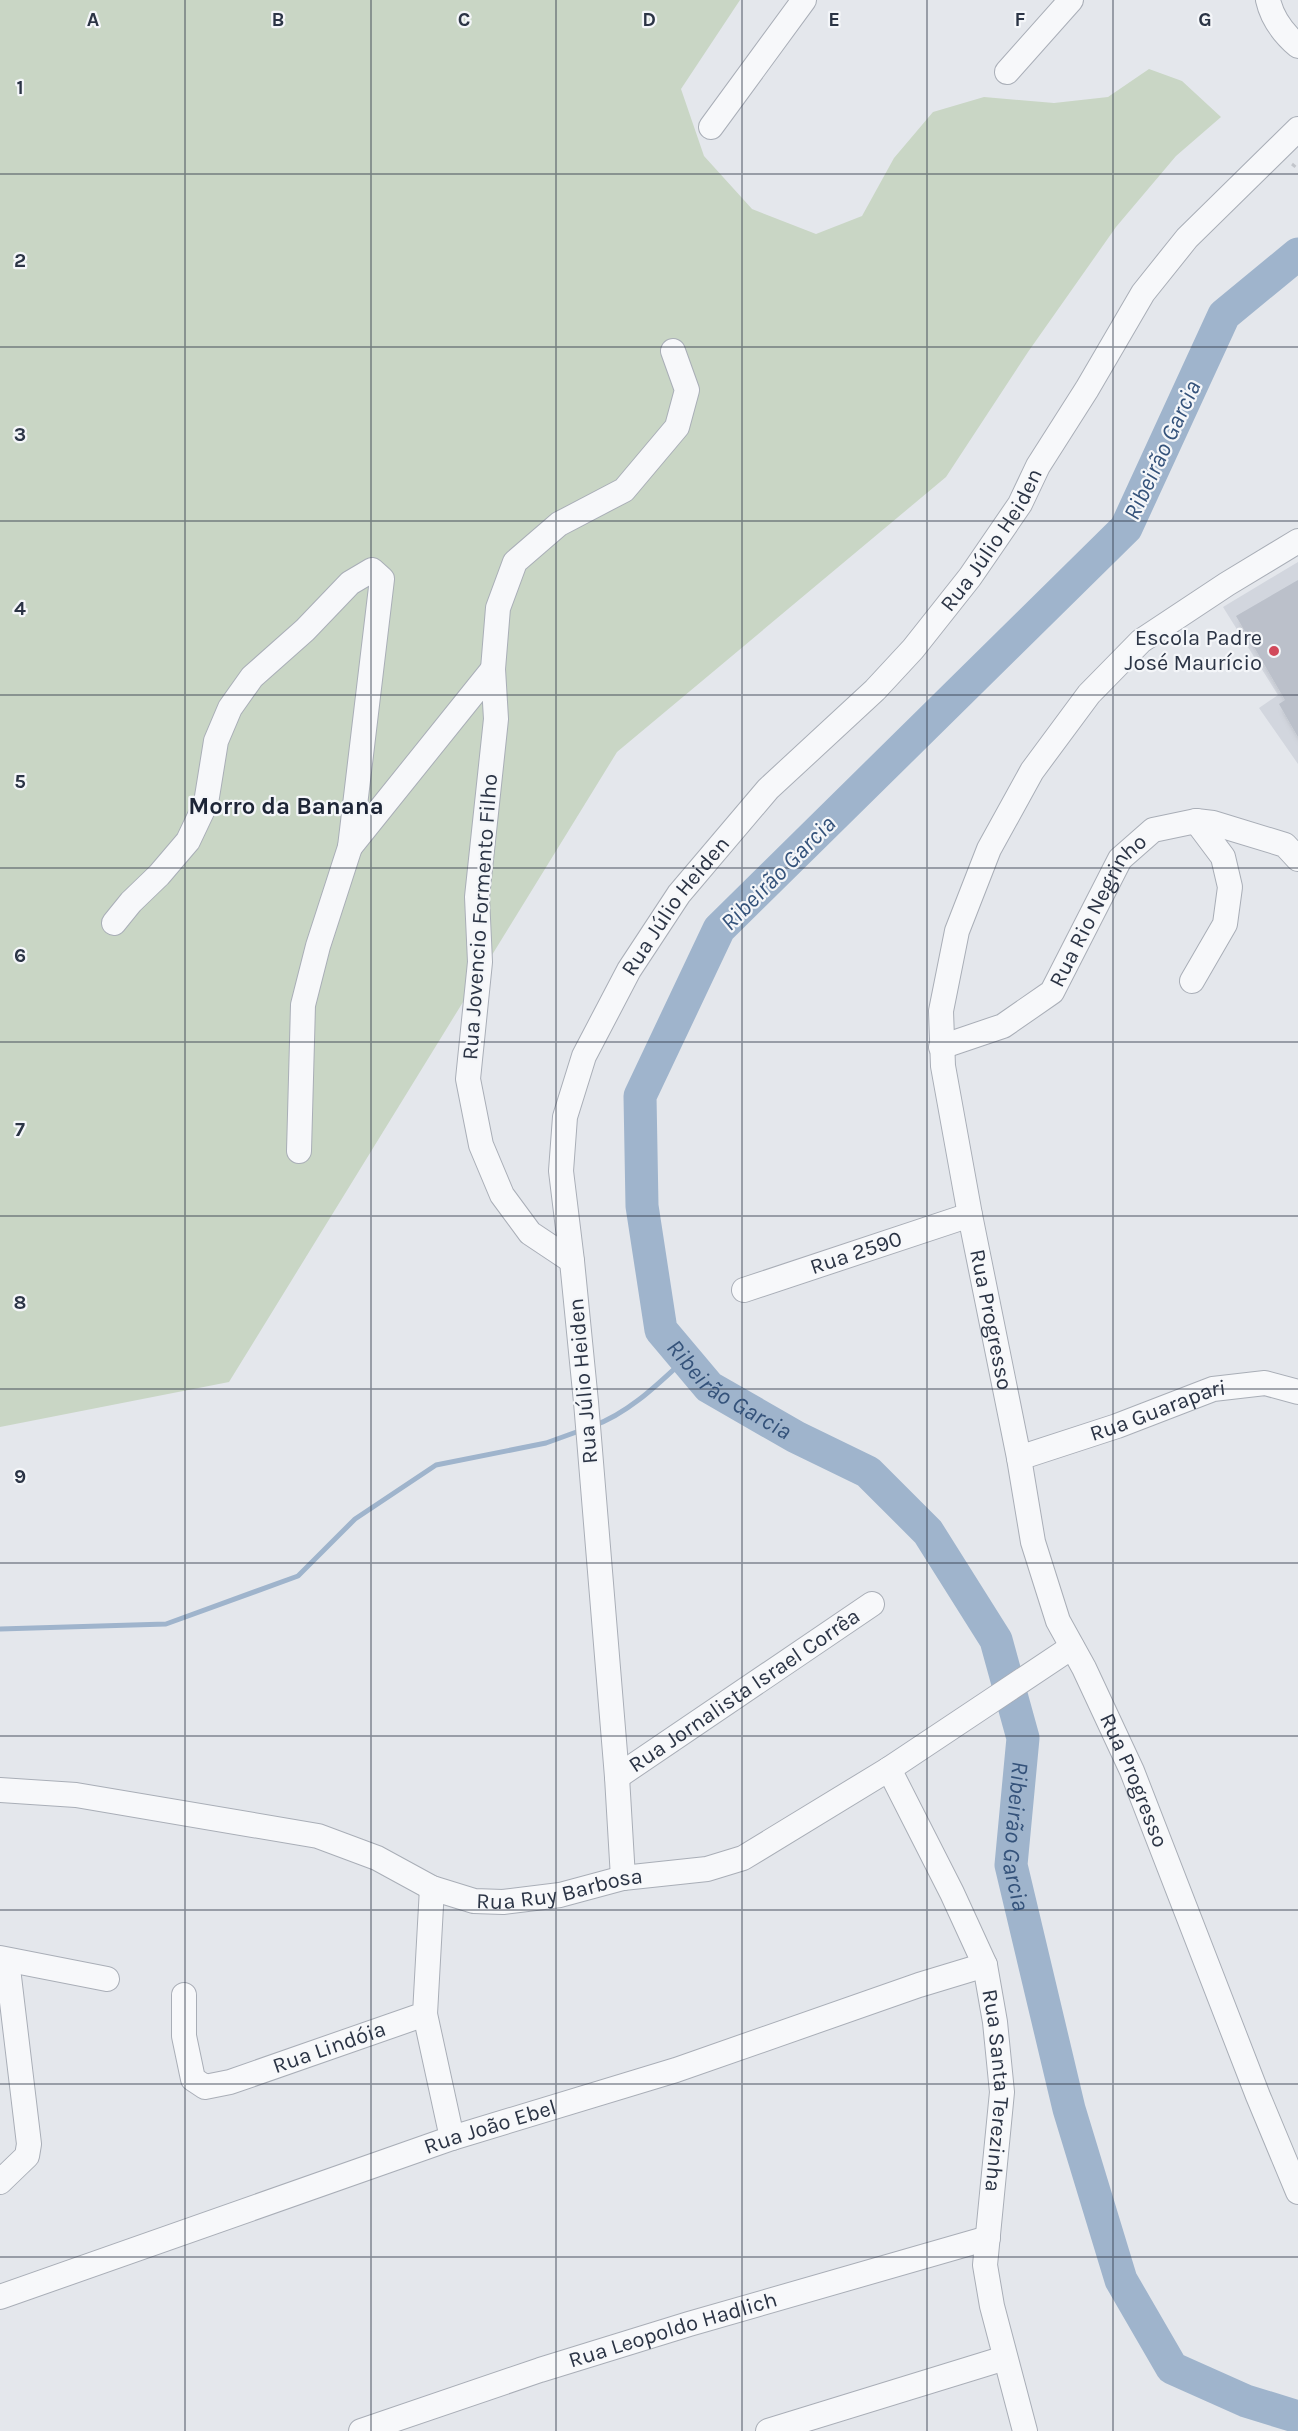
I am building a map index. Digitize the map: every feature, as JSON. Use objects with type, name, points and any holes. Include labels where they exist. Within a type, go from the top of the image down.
[{"type":"street","points":[[711,127],[804,0]]},
{"type":"street","points":[[1007,72],[1071,0]]},
{"type":"street","points":[[1268,0],[1271,12],[1289,38],[1298,46]]},
{"type":"street","name":"Rua Júlio Heiden","points":[[623,1878],[586,1402],[573,1261],[561,1171],[565,1117],[584,1056],[629,970],[679,894],[741,818],[806,752],[875,690],[920,640],[970,577],[1020,504],[1038,466],[1087,389],[1143,293],[1187,238],[1298,129]]},
{"type":"street","name":"Rua Jovencio Formento Filho","points":[[573,1261],[530,1233],[502,1195],[482,1145],[468,1079],[480,962],[477,897],[496,719],[493,669],[498,608],[515,562],[559,524],[624,489],[677,427],[687,390],[673,351]]},
{"type":"street","name":"Rua Progresso","points":[[1298,541],[1141,641],[1089,694],[1032,771],[988,849],[957,931],[940,1011],[941,1047],[970,1215],[1019,1458],[1033,1542],[1058,1621],[1084,1668],[1132,1771],[1258,2096],[1298,2192]]},
{"type":"street","points":[[114,923],[188,841],[206,803],[216,741],[230,708],[252,676],[304,630],[350,583],[372,570],[382,579],[350,847],[318,946],[303,1005],[299,1151]]},
{"type":"street","points":[[350,847],[493,669]]},
{"type":"street","points":[[1192,981],[1225,924],[1230,887],[1223,857],[1196,820]]},
{"type":"street","name":"Rua Rio Negrinho","points":[[941,1047],[1003,1026],[1052,992],[1120,859],[1153,830],[1196,820],[1213,823],[1294,851]]},
{"type":"street","name":"Rua 2590","points":[[744,1290],[970,1215]]},
{"type":"street","name":"Rua Guarapari","points":[[1019,1458],[1117,1426],[1214,1389],[1265,1383],[1298,1392]]},
{"type":"street","name":"Rua Jornalista Israel Corrêa","points":[[617,1778],[872,1604]]},
{"type":"street","name":"Rua Ruy Barbosa","points":[[0,1790],[76,1795],[318,1836],[377,1858],[432,1888],[474,1900],[503,1902],[560,1895],[623,1878],[707,1869],[743,1858],[889,1769],[1072,1647]]},
{"type":"street","name":"Rua Santa Terezinha","points":[[889,1769],[952,1893],[985,1965],[995,2022],[1002,2092],[985,2265],[992,2307],[1025,2431]]},
{"type":"street","points":[[432,1888],[425,2014],[452,2138]]},
{"type":"street","points":[[0,2182],[27,2156],[29,2144],[3,1959],[107,1978]]},
{"type":"street","name":"Rua João Ebel","points":[[0,2297],[452,2138],[676,2070],[919,1985],[985,1965]]},
{"type":"street","name":"Rua Lindóia","points":[[184,1995],[184,2036],[193,2079],[205,2087],[230,2082],[425,2014]]},
{"type":"street","name":"Rua Leopoldo Hadlich","points":[[361,2431],[540,2370],[689,2324],[988,2238]]},
{"type":"street","points":[[768,2431],[1005,2358]]},
{"type":"shaded area","name":"Escola Padre José Maurício","points":[[1298,562],[1298,764],[1259,708],[1278,695],[1223,607]]},
{"type":"green space","points":[[0,0],[740,0],[681,89],[704,156],[752,209],[816,234],[862,216],[894,158],[933,112],[984,97],[1054,103],[1108,97],[1149,69],[1182,81],[1221,117],[1176,156],[1116,227],[1028,352],[946,477],[617,752],[229,1382],[0,1427]]},
{"type":"building","name":"Escola Padre José Maurício","points":[[1298,580],[1298,737],[1279,704],[1285,700],[1236,616]]},
{"type":"waterway","name":"Ribeirão Garcia","points":[[1298,254],[1224,315],[1126,528],[719,929],[640,1096],[642,1206],[661,1330],[709,1387],[796,1437],[868,1472],[928,1532],[996,1640],[1023,1738],[1011,1865],[1069,2109],[1121,2280],[1172,2368],[1246,2401],[1298,2417]]},
{"type":"waterway","points":[[593,1426],[631,1406],[685,1359]]},
{"type":"waterway","points":[[0,1629],[166,1624],[298,1576],[355,1519],[436,1465],[546,1443],[582,1430]]},
{"type":"place","name":"Escola Padre José Maurício","points":[[1274,651]]},
{"type":"district","name":"Morro da Banana","points":[[286,806]]}]
